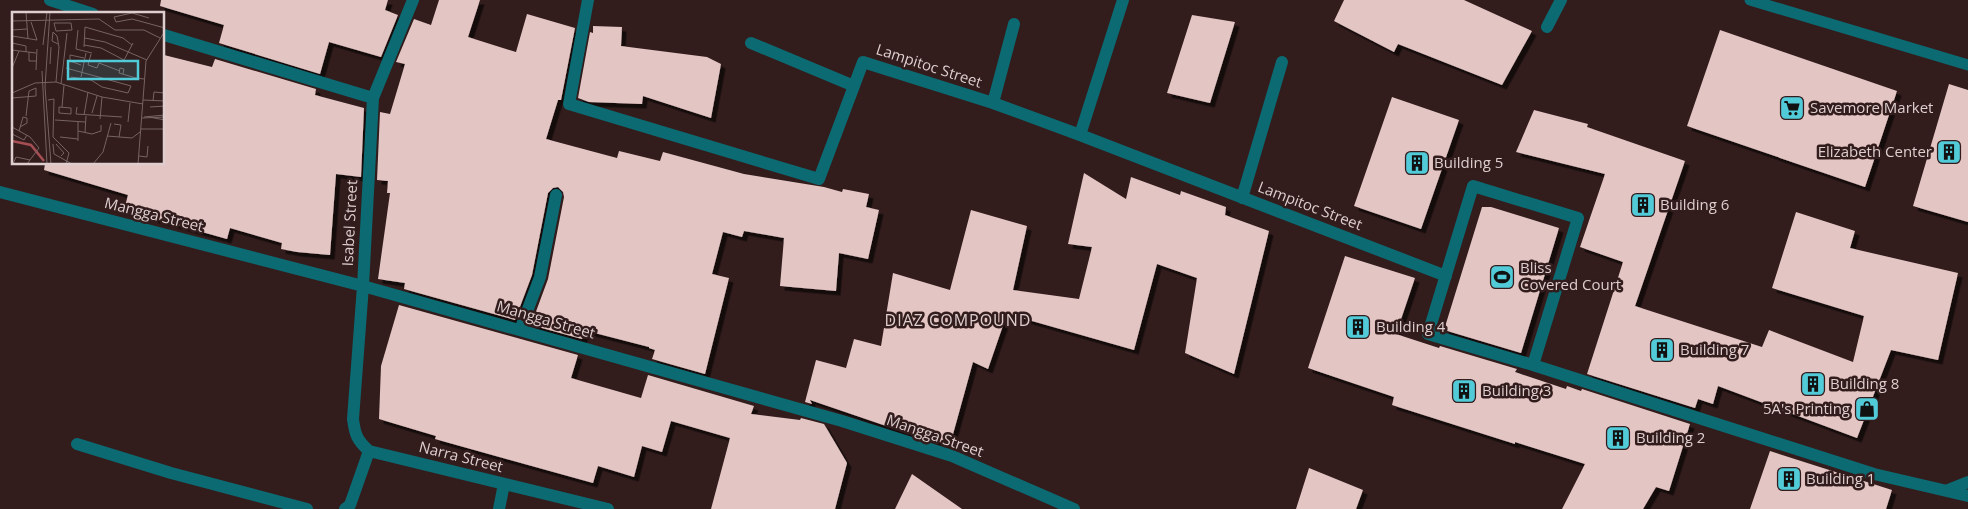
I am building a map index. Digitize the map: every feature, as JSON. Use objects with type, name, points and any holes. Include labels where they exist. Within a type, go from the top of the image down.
[{"type":"street","points":[[50,0],[87,12]]},
{"type":"street","name":"Isabel Street","points":[[369,451],[359,442],[353,419],[363,286],[373,98],[413,0]]},
{"type":"street","name":"Lampitoc Street","points":[[588,0],[569,104],[819,179],[863,62],[993,104],[1080,135],[1446,276]]},
{"type":"street","points":[[1080,135],[1123,0]]},
{"type":"street","points":[[1547,27],[1561,0]]},
{"type":"street","points":[[993,104],[1014,24]]},
{"type":"street","points":[[165,35],[373,98]]},
{"type":"street","points":[[751,43],[854,86]]},
{"type":"street","points":[[1242,198],[1282,62]]},
{"type":"street","points":[[1533,365],[1578,218],[1473,186],[1428,334],[1533,365],[1874,474],[1968,496]]},
{"type":"street","name":"Mangga Street","points":[[0,192],[363,286],[842,421],[942,453],[1074,509]]},
{"type":"street","points":[[520,330],[540,277],[556,195]]},
{"type":"street","points":[[77,444],[171,473],[307,509]]},
{"type":"street","points":[[345,509],[350,505],[369,451]]},
{"type":"street","name":"Narra Street","points":[[369,451],[608,509]]},
{"type":"street","points":[[1948,490],[1968,482]]},
{"type":"street","points":[[499,509],[504,484]]},
{"type":"lane","points":[[1750,0],[1968,65]]},
{"type":"building","points":[[161,0],[388,0],[385,10],[398,15],[381,57],[329,42],[320,74],[219,43],[224,25],[160,6]]},
{"type":"building","points":[[439,0],[480,0],[468,37],[516,52],[527,14],[575,28],[561,100],[558,100],[546,139],[617,158],[619,151],[660,161],[663,152],[744,174],[824,187],[842,192],[843,189],[869,194],[866,207],[879,210],[868,259],[839,253],[836,291],[780,286],[784,238],[744,231],[742,237],[723,232],[712,274],[729,278],[705,374],[652,359],[655,350],[649,347],[587,331],[582,339],[531,325],[548,279],[564,197],[563,192],[558,187],[553,188],[548,193],[532,275],[515,320],[404,289],[405,283],[378,279],[390,193],[387,193],[388,181],[377,180],[380,112],[390,114],[405,64],[396,62],[414,19],[431,25]]},
{"type":"building","points":[[1344,0],[1464,0],[1532,31],[1502,85],[1398,44],[1394,52],[1334,21]]},
{"type":"building","points":[[1192,15],[1235,22],[1210,103],[1167,93]]},
{"type":"building","points":[[593,26],[622,27],[621,46],[707,57],[721,64],[711,118],[643,96],[642,104],[589,102],[578,98],[590,32],[593,33]]},
{"type":"building","name":"Savemore Market","points":[[1720,30],[1897,91],[1865,187],[1687,126]]},
{"type":"building","points":[[165,55],[212,67],[215,59],[316,89],[315,95],[364,108],[361,177],[336,174],[330,255],[281,249],[282,243],[230,228],[227,239],[124,210],[128,195],[44,170],[45,165],[165,165]]},
{"type":"building","name":"Elizabeth Center","points":[[1949,84],[1968,90],[1968,222],[1913,206]]},
{"type":"building","name":"Building 5","points":[[1392,97],[1459,120],[1421,229],[1354,206]]},
{"type":"building","points":[[1534,110],[1588,124],[1587,127],[1685,161],[1635,306],[1762,347],[1769,330],[1853,362],[1864,316],[1772,288],[1796,212],[1855,231],[1850,248],[1958,273],[1938,360],[1891,350],[1857,438],[1718,386],[1713,404],[1698,399],[1695,408],[1587,374],[1623,262],[1580,247],[1605,174],[1516,152]]},
{"type":"building","points":[[1084,173],[1126,199],[1131,177],[1180,195],[1181,191],[1226,207],[1225,215],[1269,231],[1234,374],[1185,353],[1197,278],[1157,264],[1134,350],[1007,314],[988,369],[973,362],[950,445],[895,429],[810,400],[812,404],[805,402],[816,360],[846,368],[854,339],[881,346],[893,273],[950,290],[971,210],[1027,226],[1013,290],[1079,299],[1092,247],[1068,244]]},
{"type":"building","name":"Bliss Covered Court","points":[[1482,207],[1491,207],[1559,228],[1521,353],[1444,330]]},
{"type":"building","points":[[1345,256],[1415,278],[1396,334],[1439,348],[1440,346],[1517,369],[1515,372],[1566,389],[1567,386],[1581,391],[1582,389],[1690,424],[1669,491],[1656,487],[1643,509],[1562,509],[1585,464],[1392,405],[1394,397],[1308,368]]},
{"type":"building","points":[[399,305],[578,355],[571,378],[641,398],[648,375],[754,406],[751,414],[800,420],[801,418],[824,424],[847,463],[835,509],[711,509],[730,438],[671,421],[662,452],[642,446],[634,477],[598,466],[593,483],[435,439],[436,436],[379,419],[381,366]]},
{"type":"building","name":"Building 1","points":[[1770,451],[1892,490],[1886,509],[1750,509]]},
{"type":"building","points":[[1309,468],[1363,490],[1356,509],[1296,509]]},
{"type":"building","points":[[912,474],[962,509],[895,509]]},
{"type":"place","name":"Savemore Market","points":[[1792,108]]},
{"type":"place","name":"Elizabeth Center","points":[[1949,152]]},
{"type":"place","name":"Building 5","points":[[1417,163]]},
{"type":"place","name":"Building 6","points":[[1643,205]]},
{"type":"place","name":"Bliss Covered Court","points":[[1502,277]]},
{"type":"place","name":"Building 4","points":[[1358,327]]},
{"type":"place","name":"Building 7","points":[[1662,350]]},
{"type":"place","name":"Building 8","points":[[1813,384]]},
{"type":"place","name":"Building 3","points":[[1464,391]]},
{"type":"place","name":"5A's Printing","points":[[1867,409]]},
{"type":"place","name":"Building 2","points":[[1618,438]]},
{"type":"place","name":"Building 1","points":[[1789,479]]},
{"type":"district","name":"DIAZ COMPOUND","points":[[958,320]]}]
